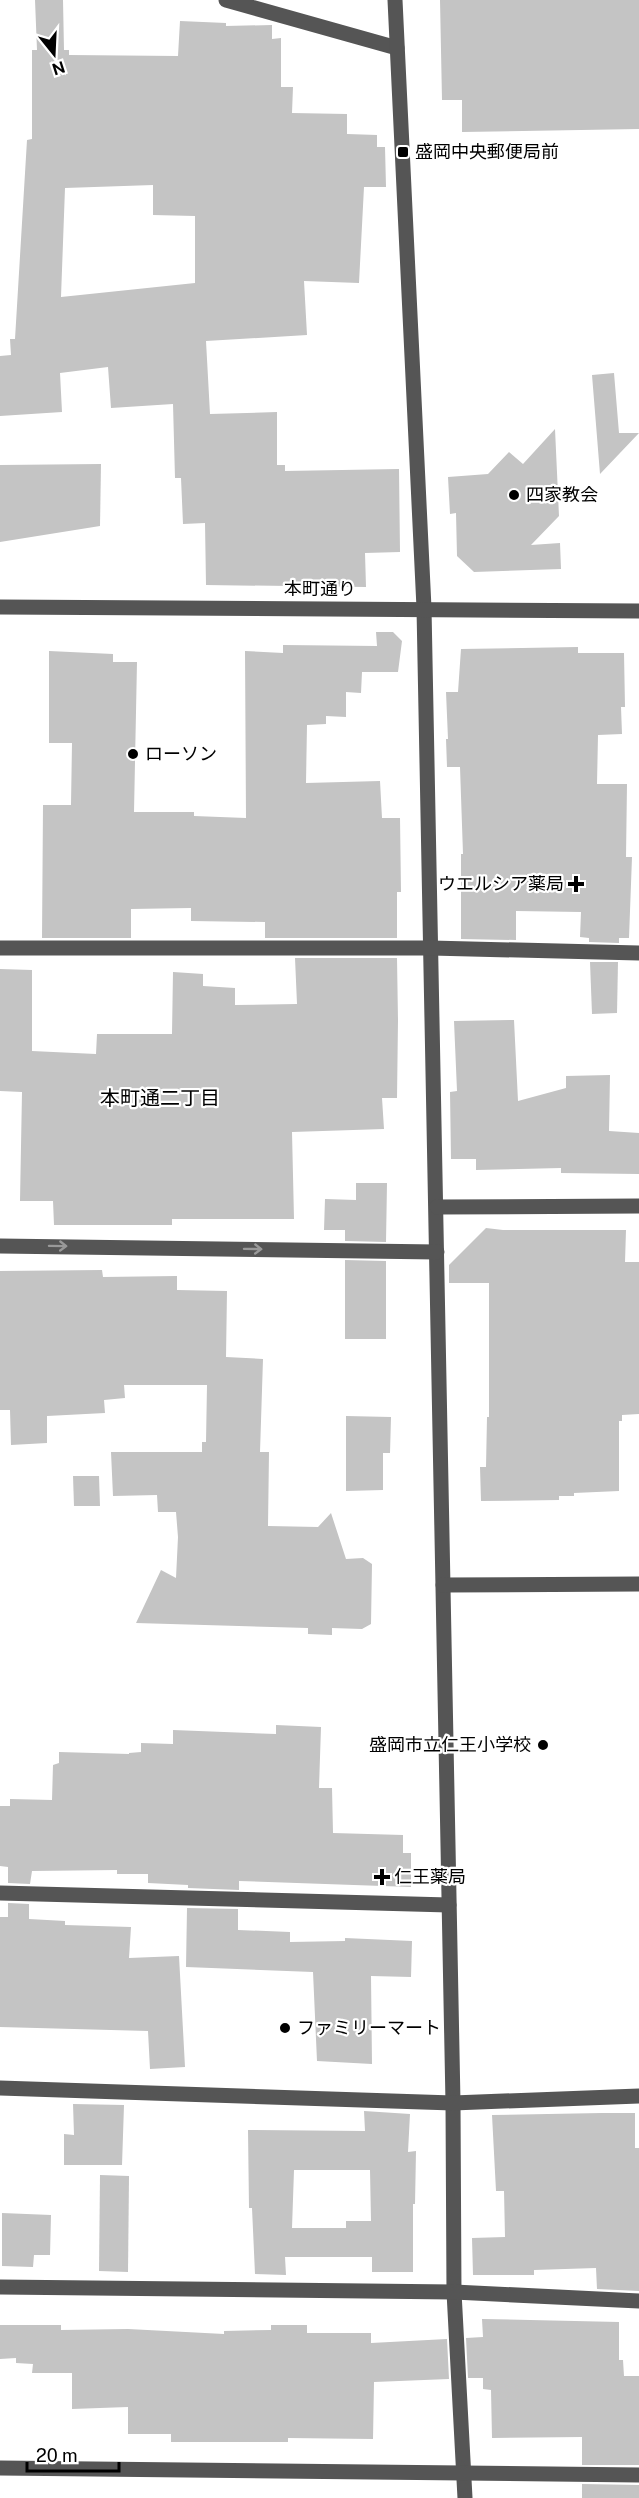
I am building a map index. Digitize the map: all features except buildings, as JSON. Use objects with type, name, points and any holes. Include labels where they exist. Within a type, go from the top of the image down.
[{"type":"street","points":[[226,0],[397,48]]},
{"type":"street","points":[[395,0],[424,608],[453,2103],[454,2292],[465,2498]]},
{"type":"street","name":"本町通り","points":[[0,607],[639,611]]},
{"type":"street","points":[[0,948],[431,948],[639,953]]},
{"type":"street","points":[[437,1207],[639,1206]]},
{"type":"street","points":[[0,1246],[437,1252]]},
{"type":"street","points":[[443,1585],[639,1584]]},
{"type":"street","points":[[0,1893],[449,1905]]},
{"type":"street","points":[[0,2088],[453,2103],[639,2096]]},
{"type":"street","points":[[0,2287],[454,2292],[639,2301]]},
{"type":"street","points":[[0,2468],[639,2475]]},
{"type":"place","name":"盛岡中央郵便局前","points":[[403,152]]},
{"type":"place","name":"四家教会","points":[[514,495]]},
{"type":"place","name":"ローソン","points":[[133,754]]},
{"type":"place","name":"ウエルシア薬局","points":[[576,884]]},
{"type":"place","name":"盛岡市立仁王小学校","points":[[543,1745]]},
{"type":"place","name":"仁王薬局","points":[[382,1877]]},
{"type":"place","name":"ファミリーマート","points":[[285,2028]]},
{"type":"district","name":"本町通二丁目","points":[[160,1098]]}]
